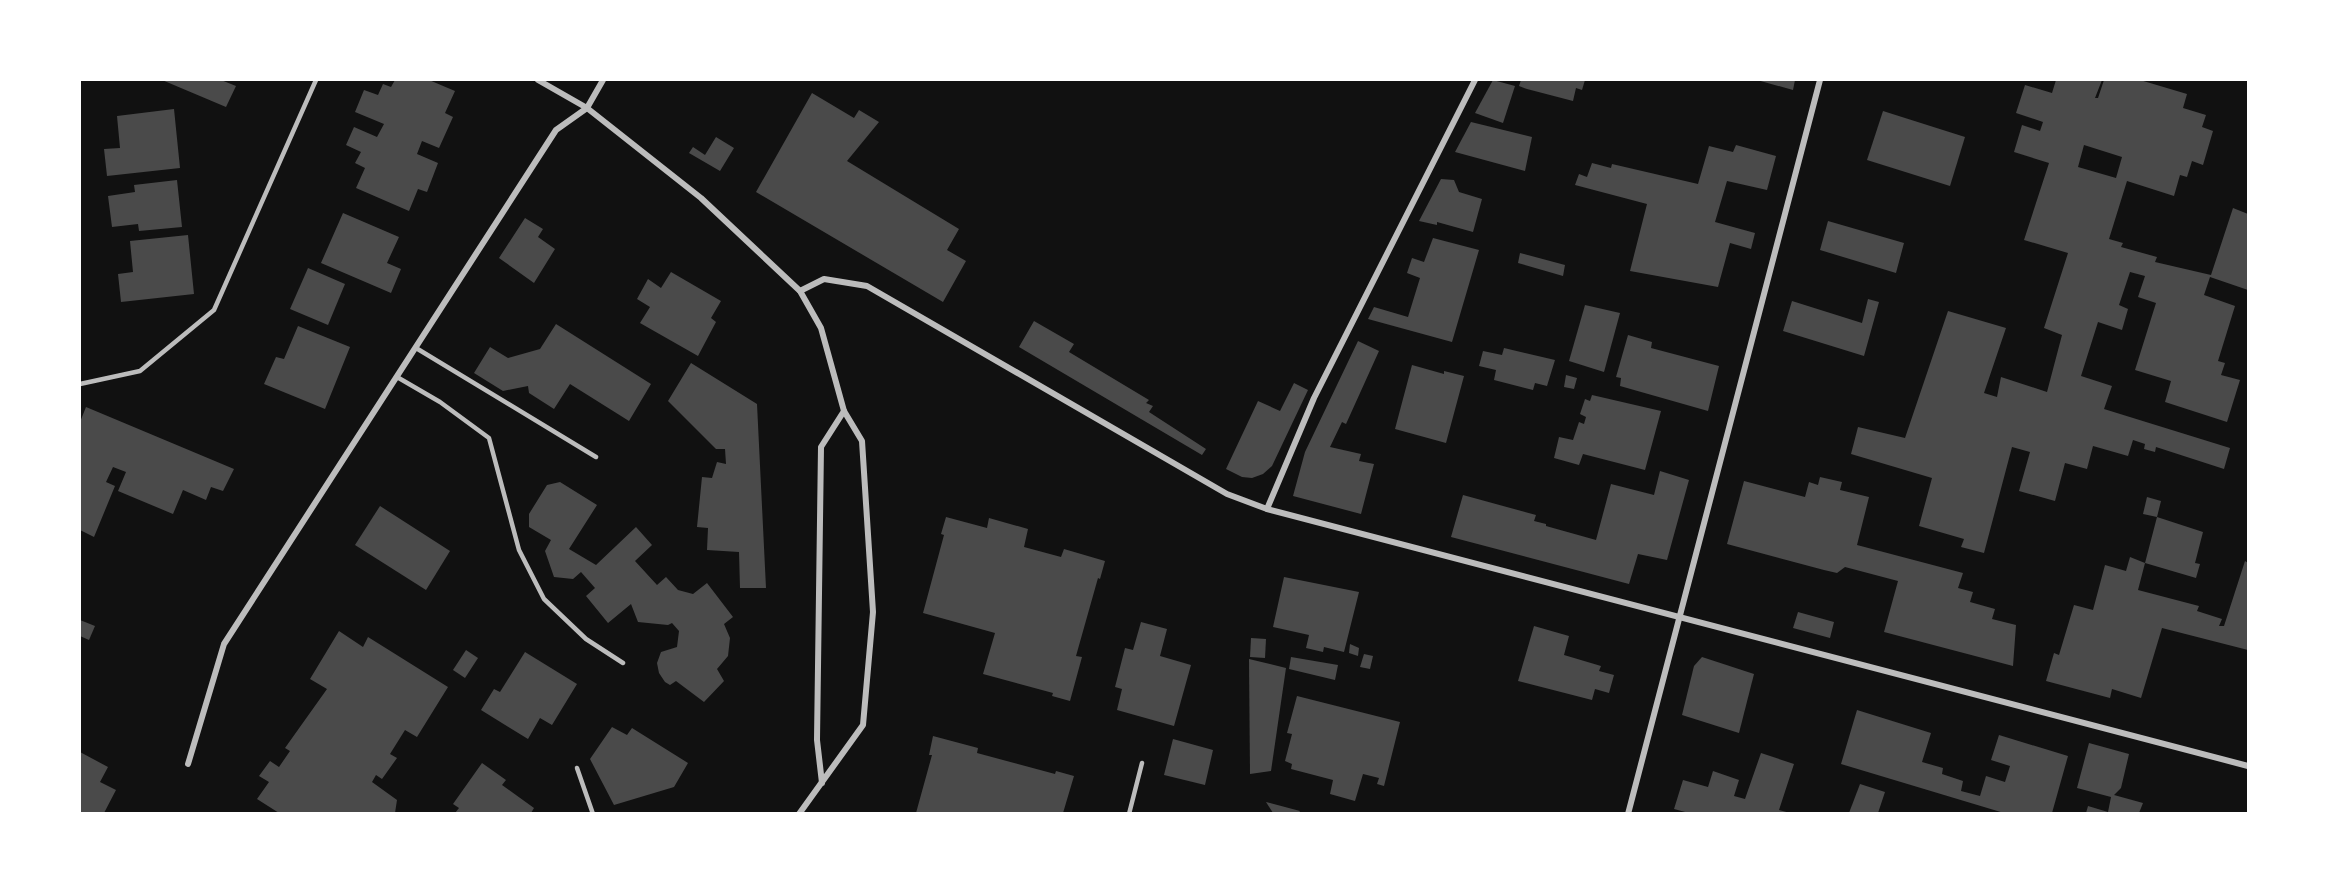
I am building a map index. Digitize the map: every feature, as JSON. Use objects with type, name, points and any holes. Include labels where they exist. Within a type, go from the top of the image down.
[{"type":"street","points":[[538,80],[587,108],[701,198],[800,291],[821,328],[844,411],[862,441],[873,612],[863,725],[799,813]]},
{"type":"street","points":[[188,764],[224,644],[556,130],[587,108],[603,80]]},
{"type":"street","points":[[1267,509],[1314,398],[1475,80]]},
{"type":"street","points":[[1628,813],[1820,80]]},
{"type":"street","points":[[800,291],[824,279],[867,286],[1227,494],[1267,509],[2248,766]]},
{"type":"street","points":[[822,783],[817,740],[821,447],[844,411]]},
{"type":"lane","points":[[80,384],[141,371],[214,310],[316,80]]},
{"type":"lane","points":[[416,348],[596,457]]},
{"type":"lane","points":[[397,377],[440,402],[489,438],[519,550],[544,599],[586,639],[623,663]]},
{"type":"lane","points":[[1129,813],[1142,763]]},
{"type":"lane","points":[[577,768],[592,813]]},
{"type":"building","points":[[162,80],[221,80],[236,86],[226,107]]},
{"type":"building","points":[[395,80],[429,80],[455,91],[445,113],[453,117],[439,148],[422,141],[417,154],[438,163],[427,192],[418,189],[409,211],[356,188],[365,168],[355,163],[361,152],[346,145],[354,127],[377,137],[384,124],[355,112],[364,90],[378,95],[383,84],[391,87]]},
{"type":"building","points":[[1493,80],[1515,86],[1503,123],[1475,113]]},
{"type":"building","points":[[1521,80],[1585,80],[1582,90],[1576,88],[1573,101],[1519,86]]},
{"type":"building","points":[[1757,80],[1795,80],[1793,90]]},
{"type":"building","points":[[2056,80],[2102,80],[2095,98],[2098,98],[2104,80],[2140,80],[2187,94],[2183,108],[2206,115],[2202,127],[2213,131],[2203,165],[2192,161],[2187,177],[2180,175],[2174,196],[2127,181],[2109,239],[2123,243],[2121,247],[2157,257],[2155,262],[2211,275],[2233,208],[2248,214],[2248,290],[2210,277],[2204,295],[2235,306],[2218,361],[2225,363],[2221,375],[2240,380],[2227,422],[2165,402],[2171,381],[2135,370],[2156,303],[2138,297],[2145,276],[2130,272],[2119,305],[2128,309],[2122,330],[2098,322],[2081,376],[2112,386],[2104,409],[2230,448],[2224,469],[2156,447],[2155,452],[2144,449],[2145,444],[2133,440],[2128,456],[2093,446],[2087,469],[2065,463],[2055,501],[2019,491],[2030,452],[2012,447],[1984,553],[1961,547],[1964,539],[1919,526],[1932,478],[1851,454],[1858,427],[1905,438],[1948,311],[2006,328],[1984,393],[1997,397],[2001,377],[2047,392],[2062,335],[2044,328],[2068,253],[2024,240],[2049,163],[2014,152],[2022,125],[2040,131],[2043,122],[2016,113],[2025,85],[2052,93]],"holes":[[[2084,145],[2122,157],[2116,178],[2078,167]]]},
{"type":"building","points":[[812,93],[854,118],[859,110],[879,122],[847,161],[959,229],[947,250],[966,261],[943,302],[756,192]]},
{"type":"building","points":[[174,109],[180,168],[107,176],[104,149],[120,148],[117,116]]},
{"type":"building","points":[[1883,111],[1965,137],[1950,186],[1867,160]]},
{"type":"building","points":[[1471,122],[1532,137],[1525,171],[1455,152]]},
{"type":"building","points":[[716,137],[734,148],[720,171],[689,153],[693,147],[705,155]]},
{"type":"building","points":[[1736,145],[1776,156],[1767,190],[1727,181],[1715,222],[1755,233],[1751,249],[1730,243],[1718,287],[1630,271],[1647,204],[1575,185],[1579,174],[1587,177],[1592,163],[1611,168],[1612,164],[1698,184],[1709,146],[1733,152]]},
{"type":"building","points":[[1441,179],[1454,180],[1459,192],[1482,199],[1473,232],[1437,222],[1437,225],[1419,221]]},
{"type":"building","points":[[177,180],[182,227],[139,231],[138,224],[112,227],[108,196],[135,192],[134,185]]},
{"type":"building","points":[[343,213],[399,237],[387,263],[401,269],[391,293],[321,263]]},
{"type":"building","points":[[525,218],[543,229],[538,237],[555,249],[534,283],[499,258]]},
{"type":"building","points":[[1828,221],[1904,243],[1896,273],[1820,250]]},
{"type":"building","points":[[188,235],[194,294],[121,302],[118,274],[133,272],[130,241]]},
{"type":"building","points":[[1433,238],[1479,250],[1452,342],[1368,319],[1374,307],[1408,317],[1420,278],[1407,273],[1412,258],[1424,262]]},
{"type":"building","points":[[1520,253],[1565,265],[1563,276],[1518,263]]},
{"type":"building","points":[[308,268],[345,284],[328,325],[290,309]]},
{"type":"building","points":[[671,272],[721,301],[711,318],[716,322],[698,356],[640,323],[650,307],[637,299],[648,279],[661,288]]},
{"type":"building","points":[[1868,299],[1879,302],[1864,356],[1783,331],[1792,301],[1862,323]]},
{"type":"building","points":[[1585,305],[1620,313],[1604,372],[1569,361]]},
{"type":"building","points":[[1034,321],[1074,344],[1069,352],[1149,400],[1146,403],[1153,406],[1149,412],[1206,449],[1202,455],[1019,347]]},
{"type":"building","points":[[556,324],[651,384],[629,421],[570,384],[554,409],[529,393],[528,386],[503,391],[474,373],[490,347],[508,358],[540,349]]},
{"type":"building","points":[[298,326],[350,347],[325,409],[264,384],[276,357],[284,359]]},
{"type":"building","points":[[1628,335],[1652,342],[1651,348],[1719,366],[1708,411],[1620,386],[1621,378],[1616,377]]},
{"type":"building","points":[[1358,341],[1379,351],[1346,424],[1342,422],[1330,447],[1361,454],[1359,461],[1374,464],[1361,514],[1293,496],[1305,452]]},
{"type":"building","points":[[1504,348],[1555,360],[1547,386],[1535,383],[1533,390],[1494,380],[1496,370],[1479,366],[1483,351],[1502,355]]},
{"type":"building","points":[[691,363],[757,404],[766,588],[740,588],[739,552],[707,550],[708,528],[697,527],[702,477],[712,478],[717,462],[726,464],[725,449],[716,449],[668,401]]},
{"type":"building","points":[[1412,365],[1444,374],[1444,371],[1464,376],[1446,443],[1395,429]]},
{"type":"building","points":[[1566,375],[1577,378],[1574,389],[1564,387]]},
{"type":"building","points":[[1294,383],[1308,390],[1272,466],[1263,474],[1252,478],[1242,477],[1226,469],[1258,401],[1280,411]]},
{"type":"building","points":[[1592,395],[1661,411],[1645,470],[1583,454],[1579,465],[1554,458],[1559,437],[1573,440],[1579,422],[1584,424],[1586,417],[1580,414],[1585,399],[1590,401]]},
{"type":"building","points":[[86,407],[234,469],[223,491],[211,487],[206,500],[183,490],[173,514],[118,491],[126,472],[113,467],[106,482],[115,486],[94,537],[80,530],[80,422]]},
{"type":"building","points":[[1660,471],[1689,480],[1667,560],[1638,554],[1629,584],[1451,537],[1463,495],[1536,515],[1534,521],[1546,524],[1546,526],[1596,540],[1611,484],[1654,495]]},
{"type":"building","points":[[1820,477],[1842,482],[1840,490],[1869,497],[1857,545],[1963,573],[1958,588],[1973,592],[1970,602],[1995,609],[1992,619],[2016,625],[2013,666],[1884,632],[1898,581],[1845,567],[1837,573],[1727,544],[1744,481],[1805,497],[1809,482],[1818,485]]},
{"type":"building","points":[[560,482],[597,505],[569,549],[596,565],[636,527],[652,545],[635,561],[657,585],[666,577],[678,590],[693,594],[707,583],[733,617],[724,624],[730,638],[728,656],[717,669],[724,681],[704,702],[676,681],[670,685],[665,682],[659,673],[657,663],[661,652],[677,647],[679,631],[672,623],[668,625],[638,622],[631,604],[608,623],[586,596],[595,588],[581,572],[573,579],[554,577],[545,551],[551,540],[529,527],[529,514],[547,485]]},
{"type":"building","points":[[2147,497],[2161,501],[2157,517],[2143,514]]},
{"type":"building","points":[[380,506],[450,551],[426,590],[355,545]]},
{"type":"building","points":[[946,517],[987,528],[989,518],[1028,529],[1024,547],[1061,557],[1064,549],[1105,561],[1076,656],[1082,657],[1070,701],[1052,696],[1053,693],[983,674],[995,633],[923,613],[944,535],[941,534]]},
{"type":"building","points":[[2157,517],[2203,532],[2195,563],[2200,564],[2196,578],[2145,563]]},
{"type":"building","points":[[2130,557],[2145,563],[2138,590],[2199,606],[2197,611],[2222,619],[2219,626],[2224,626],[2245,561],[2248,563],[2248,650],[2162,628],[2141,698],[2112,689],[2110,698],[2046,681],[2054,653],[2059,655],[2074,605],[2093,610],[2105,565],[2126,571]]},
{"type":"building","points":[[1284,577],[1359,592],[1344,652],[1324,647],[1323,652],[1306,648],[1309,635],[1273,627]]},
{"type":"building","points":[[1798,612],[1834,622],[1830,638],[1793,628]]},
{"type":"building","points":[[80,620],[95,626],[89,640],[80,636]]},
{"type":"building","points":[[1141,622],[1167,629],[1160,656],[1191,665],[1174,726],[1117,710],[1122,689],[1115,687],[1125,648],[1133,650]]},
{"type":"building","points":[[1534,626],[1569,636],[1564,655],[1601,666],[1599,671],[1614,675],[1609,693],[1595,689],[1592,700],[1518,681]]},
{"type":"building","points":[[339,631],[363,647],[368,637],[448,687],[417,737],[405,730],[390,754],[397,758],[382,779],[376,775],[372,782],[397,800],[395,813],[279,813],[257,799],[269,782],[259,776],[270,761],[279,767],[290,751],[285,748],[327,689],[310,679]]},
{"type":"building","points":[[1251,638],[1266,639],[1265,658],[1250,657]]},
{"type":"building","points":[[1350,644],[1359,648],[1358,656],[1349,653]]},
{"type":"building","points":[[466,650],[478,658],[465,678],[453,670]]},
{"type":"building","points":[[525,652],[577,684],[552,725],[540,718],[528,739],[481,710],[494,689],[500,692]]},
{"type":"building","points":[[1364,654],[1373,656],[1370,669],[1360,667]]},
{"type":"building","points":[[1291,657],[1338,665],[1335,680],[1289,669]]},
{"type":"building","points":[[1702,657],[1754,674],[1739,733],[1682,715],[1694,666]]},
{"type":"building","points":[[1249,659],[1286,668],[1271,771],[1250,774]]},
{"type":"building","points":[[1297,696],[1400,722],[1384,786],[1377,784],[1379,778],[1363,774],[1355,801],[1330,794],[1333,780],[1291,769],[1292,764],[1285,761],[1292,734],[1287,733]]},
{"type":"building","points":[[1857,710],[1931,733],[1922,762],[1943,768],[1942,774],[1963,781],[1961,791],[1980,796],[1986,776],[2005,782],[2010,766],[1991,760],[1999,735],[2068,756],[2052,813],[2004,813],[1841,764]]},
{"type":"building","points":[[612,727],[627,735],[632,728],[688,763],[674,787],[614,805],[590,759]]},
{"type":"building","points":[[933,736],[978,748],[977,753],[1055,774],[1056,771],[1074,776],[1063,813],[916,813],[932,755],[929,755]]},
{"type":"building","points":[[1173,739],[1213,750],[1205,785],[1164,775]]},
{"type":"building","points":[[2089,743],[2129,754],[2121,788],[2114,795],[2143,803],[2139,813],[2086,813],[2088,806],[2108,812],[2111,797],[2077,788]]},
{"type":"building","points":[[80,752],[108,767],[100,782],[116,790],[104,813],[80,813]]},
{"type":"building","points":[[1761,753],[1794,764],[1779,810],[1790,813],[1689,813],[1674,809],[1683,780],[1708,787],[1713,771],[1739,780],[1734,796],[1745,799]]},
{"type":"building","points":[[482,763],[506,780],[502,785],[534,808],[531,813],[455,813],[459,808],[453,804]]},
{"type":"building","points":[[1860,784],[1885,792],[1878,813],[1849,813]]},
{"type":"building","points":[[1266,802],[1300,811],[1299,813],[1273,813]]}]
